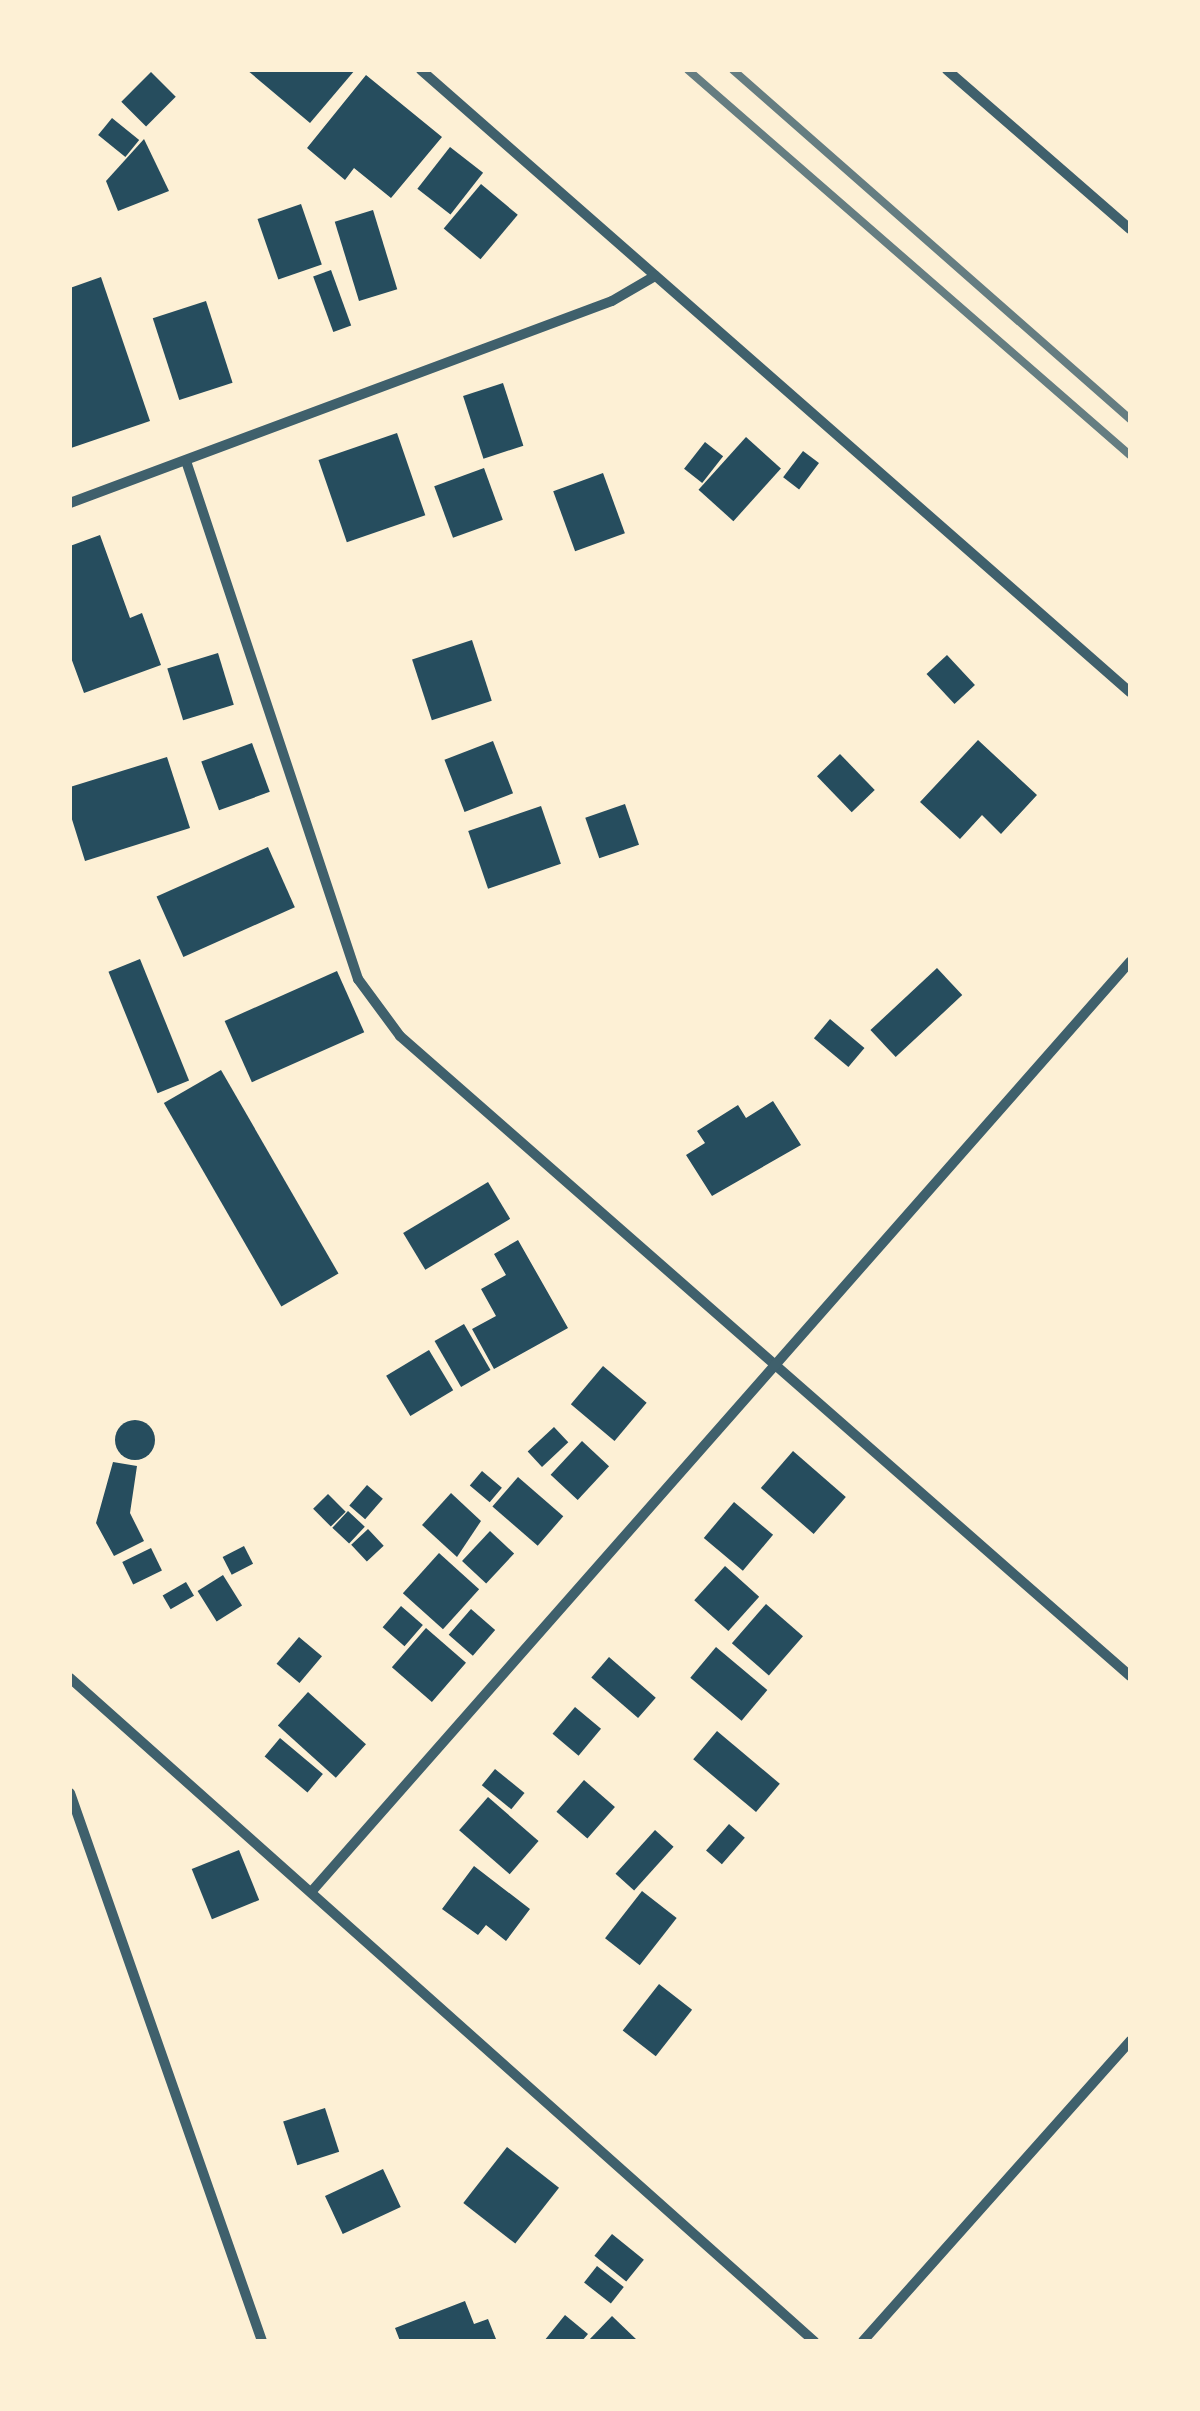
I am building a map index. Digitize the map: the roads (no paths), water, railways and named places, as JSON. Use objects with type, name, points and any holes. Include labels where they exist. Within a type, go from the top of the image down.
[{"type":"street","points":[[421,70],[1130,692]]},
{"type":"street","points":[[953,72],[1130,229]]},
{"type":"street","points":[[70,503],[187,464],[612,301],[655,276]]},
{"type":"street","points":[[187,464],[358,978],[400,1036],[774,1370],[1130,1676]]},
{"type":"street","points":[[312,1892],[1130,962]]},
{"type":"street","points":[[70,1678],[814,2341]]},
{"type":"street","points":[[70,1793],[262,2341]]},
{"type":"street","points":[[862,2341],[1130,2041]]},
{"type":"railway","points":[[688,70],[1130,455]]},
{"type":"railway","points":[[733,70],[1130,419]]}]
